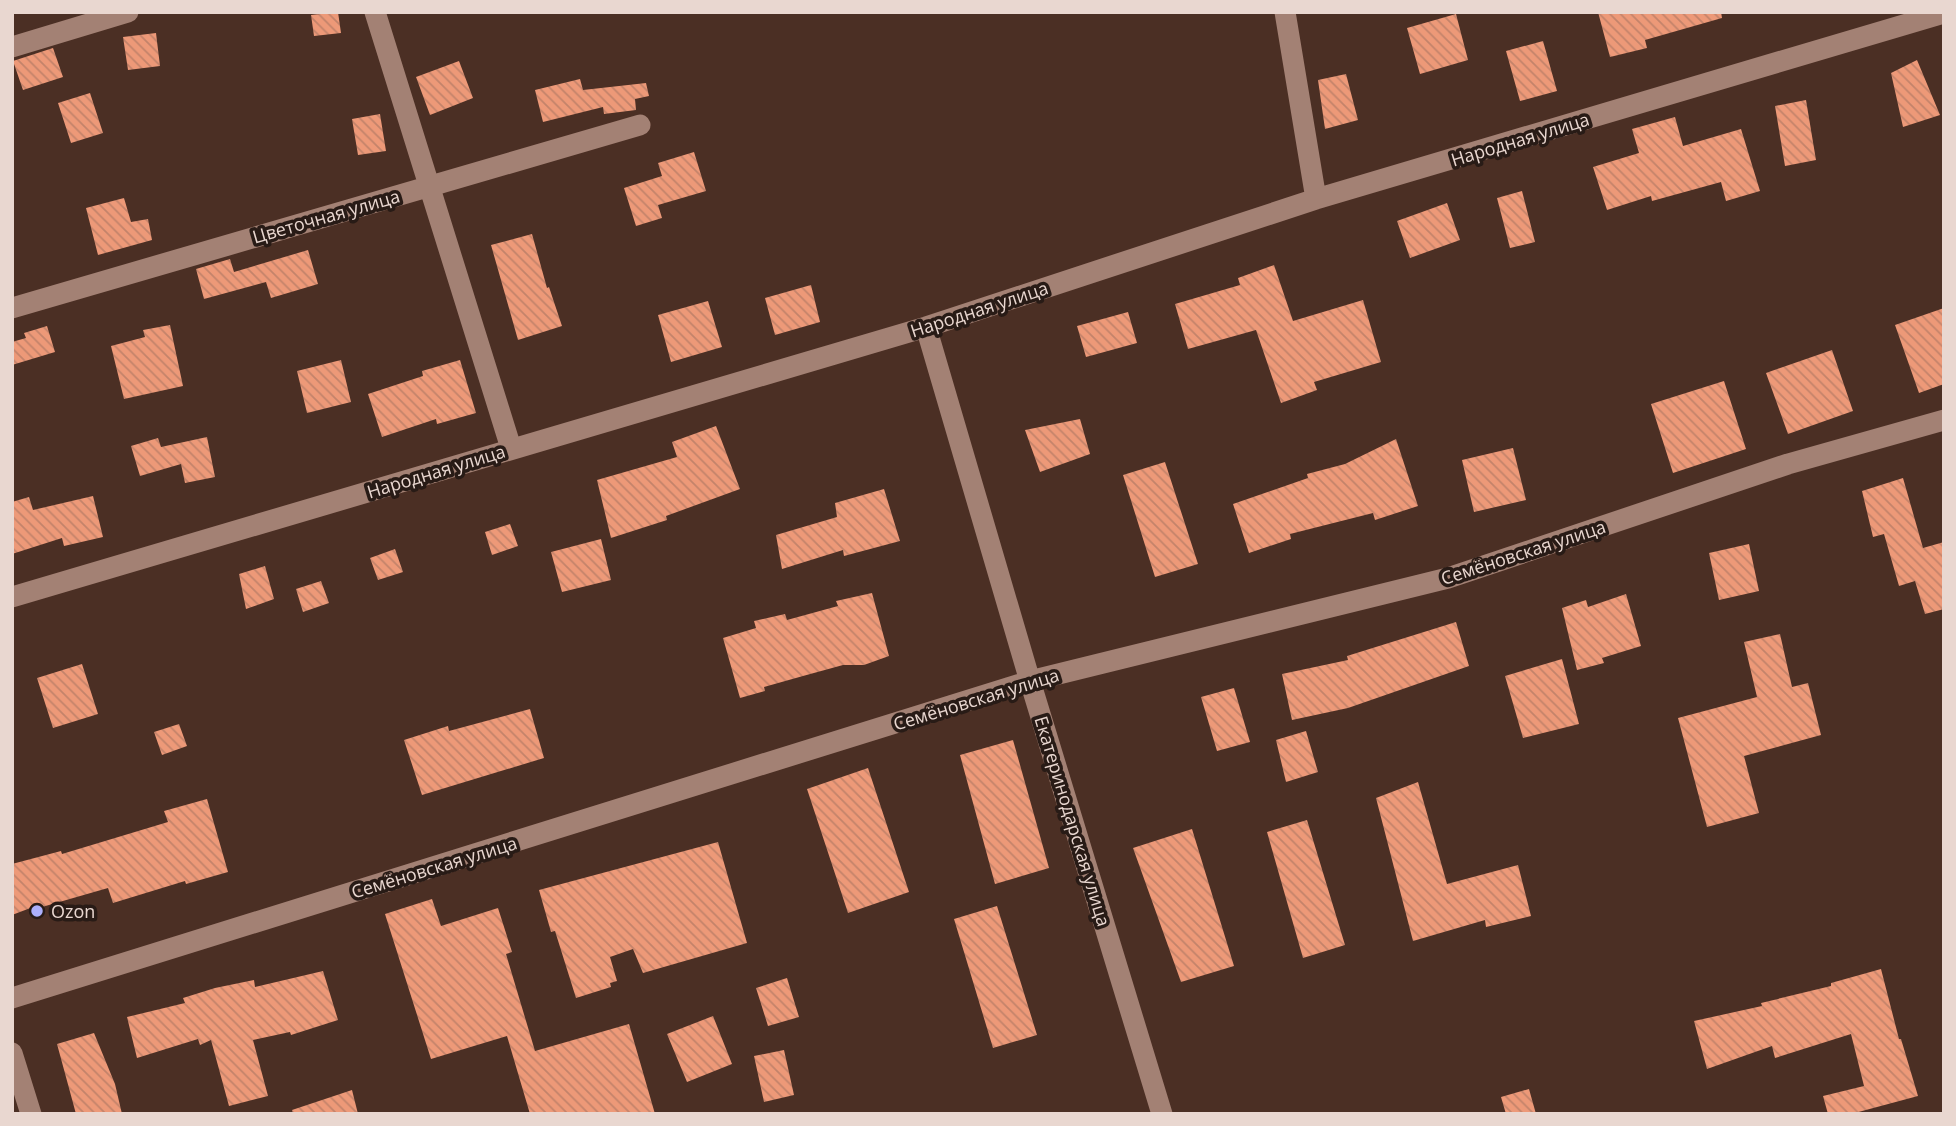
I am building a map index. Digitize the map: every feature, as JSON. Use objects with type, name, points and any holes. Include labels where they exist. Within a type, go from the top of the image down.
[{"type":"street","points":[[12,47],[128,12]]},
{"type":"street","points":[[375,12],[427,186],[511,448]]},
{"type":"street","points":[[1284,12],[1316,199]]},
{"type":"street","name":"Народная улица","points":[[12,597],[926,327],[1316,199],[1944,13]]},
{"type":"street","name":"Цветочная улица","points":[[12,307],[640,125]]},
{"type":"street","name":"Екатеринодарская улица","points":[[926,327],[1162,1114]]},
{"type":"street","name":"Семёновская улица","points":[[12,998],[1030,681],[1448,578],[1788,464],[1944,420]]},
{"type":"street","points":[[12,1053],[31,1114]]},
{"type":"building","points":[[338,12],[341,33],[314,36],[311,15]]},
{"type":"building","points":[[1598,12],[1721,12],[1722,18],[1645,40],[1647,48],[1610,57]]},
{"type":"building","points":[[1456,14],[1468,60],[1420,74],[1407,28]]},
{"type":"building","points":[[156,33],[160,66],[128,70],[123,37]]},
{"type":"building","points":[[1543,41],[1557,91],[1520,101],[1506,51]]},
{"type":"building","points":[[53,48],[63,77],[23,90],[13,61]]},
{"type":"building","points":[[1917,60],[1940,115],[1903,127],[1891,73]]},
{"type":"building","points":[[459,61],[473,98],[430,115],[416,77]]},
{"type":"building","points":[[1346,74],[1358,120],[1325,129],[1318,80]]},
{"type":"building","points":[[580,79],[583,90],[646,83],[649,96],[635,99],[636,110],[604,114],[603,107],[543,122],[535,90]]},
{"type":"building","points":[[90,93],[103,133],[71,143],[58,103]]},
{"type":"building","points":[[1806,100],[1816,160],[1785,166],[1775,106]]},
{"type":"building","points":[[380,114],[386,151],[358,155],[352,119]]},
{"type":"building","points":[[1675,117],[1683,146],[1741,129],[1760,191],[1726,201],[1721,182],[1652,201],[1651,196],[1607,210],[1593,167],[1639,153],[1632,129]]},
{"type":"building","points":[[694,152],[706,191],[658,205],[662,218],[636,226],[624,188],[662,176],[658,163]]},
{"type":"building","points":[[1522,191],[1535,242],[1510,248],[1497,198]]},
{"type":"building","points":[[124,198],[131,222],[148,219],[152,240],[98,255],[86,208]]},
{"type":"building","points":[[1447,203],[1460,240],[1410,258],[1397,221]]},
{"type":"building","points":[[532,234],[547,288],[549,287],[562,326],[518,340],[491,245]]},
{"type":"building","points":[[308,250],[318,284],[271,298],[266,282],[204,299],[196,269],[230,259],[234,272]]},
{"type":"building","points":[[1274,265],[1293,321],[1363,300],[1381,362],[1314,382],[1317,390],[1281,403],[1256,330],[1188,349],[1175,304],[1240,285],[1238,278]]},
{"type":"building","points":[[811,285],[820,322],[775,335],[765,298]]},
{"type":"building","points":[[708,301],[722,347],[671,362],[658,315]]},
{"type":"building","points":[[1944,308],[1944,384],[1919,393],[1895,325]]},
{"type":"building","points":[[1128,312],[1137,343],[1086,357],[1077,326]]},
{"type":"building","points":[[170,325],[183,386],[124,399],[111,346],[145,337],[143,330]]},
{"type":"building","points":[[47,326],[55,352],[12,365],[12,342],[26,338],[24,333]]},
{"type":"building","points":[[1832,350],[1853,411],[1788,434],[1766,373]]},
{"type":"building","points":[[341,360],[351,402],[307,413],[297,371]]},
{"type":"building","points":[[460,360],[476,413],[437,424],[436,419],[382,437],[368,394],[423,376],[422,371]]},
{"type":"building","points":[[1724,381],[1746,449],[1673,473],[1651,404]]},
{"type":"building","points":[[1080,419],[1090,454],[1040,472],[1025,430]]},
{"type":"building","points":[[716,426],[740,489],[666,516],[667,520],[611,538],[597,480],[677,457],[672,442]]},
{"type":"building","points":[[207,437],[215,477],[185,483],[181,464],[140,476],[131,446],[158,438],[161,447]]},
{"type":"building","points":[[1396,439],[1418,506],[1375,520],[1373,513],[1290,534],[1291,539],[1249,553],[1233,504],[1308,478],[1307,474],[1345,464]]},
{"type":"building","points":[[1513,448],[1526,500],[1474,512],[1462,460]]},
{"type":"building","points":[[1165,462],[1198,564],[1155,577],[1123,475]]},
{"type":"building","points":[[1903,478],[1923,548],[1944,542],[1944,609],[1925,614],[1915,581],[1899,586],[1884,534],[1873,537],[1862,491]]},
{"type":"building","points":[[884,489],[900,541],[844,556],[843,550],[782,569],[776,535],[837,517],[835,503]]},
{"type":"building","points":[[93,496],[103,537],[64,546],[62,538],[12,554],[12,502],[29,497],[33,510]]},
{"type":"building","points":[[510,524],[518,546],[492,555],[485,532]]},
{"type":"building","points":[[601,539],[611,580],[562,592],[551,552]]},
{"type":"building","points":[[1749,544],[1759,591],[1719,600],[1709,553]]},
{"type":"building","points":[[395,549],[403,572],[378,580],[370,558]]},
{"type":"building","points":[[265,566],[274,599],[246,609],[239,574]]},
{"type":"building","points":[[321,581],[329,603],[303,612],[296,589]]},
{"type":"building","points":[[872,593],[889,656],[864,665],[843,665],[803,676],[764,687],[765,691],[740,698],[723,638],[756,628],[754,621],[785,614],[787,620],[838,606],[836,601]]},
{"type":"building","points":[[1626,594],[1641,646],[1602,658],[1604,663],[1577,670],[1562,608],[1586,600],[1588,607]]},
{"type":"building","points":[[1456,622],[1469,666],[1348,708],[1292,720],[1282,674],[1348,660],[1347,656]]},
{"type":"building","points":[[1780,634],[1792,687],[1808,683],[1821,735],[1744,756],[1759,813],[1707,827],[1678,718],[1757,697],[1744,642]]},
{"type":"building","points":[[1562,659],[1579,724],[1523,738],[1505,676]]},
{"type":"building","points":[[82,664],[98,714],[53,728],[37,678]]},
{"type":"building","points":[[1234,688],[1250,742],[1217,751],[1201,697]]},
{"type":"building","points":[[530,709],[544,758],[422,795],[404,740],[448,726],[449,731]]},
{"type":"building","points":[[179,724],[187,746],[162,755],[154,732]]},
{"type":"building","points":[[1306,731],[1318,772],[1286,782],[1276,740]]},
{"type":"building","points":[[1013,740],[1049,868],[995,884],[960,755]]},
{"type":"building","points":[[868,768],[909,892],[848,913],[807,789]]},
{"type":"building","points":[[1418,782],[1447,884],[1518,865],[1531,916],[1486,927],[1485,920],[1413,941],[1376,798]]},
{"type":"building","points":[[207,799],[228,872],[186,884],[185,881],[113,903],[108,888],[42,907],[41,904],[12,915],[12,864],[61,851],[62,854],[168,822],[164,811]]},
{"type":"building","points":[[1307,820],[1345,945],[1303,958],[1267,832]]},
{"type":"building","points":[[1192,829],[1234,966],[1181,982],[1133,848]]},
{"type":"building","points":[[718,842],[747,943],[643,973],[633,949],[610,957],[617,981],[610,983],[611,987],[576,998],[555,931],[551,932],[539,890]]},
{"type":"building","points":[[432,899],[441,926],[498,908],[512,952],[506,954],[535,1051],[629,1024],[655,1114],[530,1114],[507,1036],[431,1059],[385,914]]},
{"type":"building","points":[[997,906],[1037,1035],[993,1048],[954,919]]},
{"type":"building","points":[[1881,969],[1899,1039],[1918,1096],[1851,1114],[1828,1114],[1823,1096],[1864,1086],[1851,1034],[1775,1058],[1772,1046],[1707,1069],[1694,1021],[1762,1006],[1761,1003],[1831,986],[1831,983]]},
{"type":"building","points":[[323,971],[338,1020],[291,1035],[290,1032],[253,1040],[268,1096],[229,1106],[211,1040],[200,1045],[198,1039],[137,1058],[127,1017],[185,1003],[183,998],[215,988],[254,980],[255,987]]},
{"type":"building","points":[[787,978],[799,1017],[768,1026],[756,988]]},
{"type":"building","points":[[713,1016],[732,1064],[687,1082],[667,1034]]},
{"type":"building","points":[[94,1033],[115,1084],[122,1114],[76,1114],[57,1044]]},
{"type":"building","points":[[784,1050],[794,1095],[764,1102],[754,1056]]},
{"type":"building","points":[[1529,1089],[1536,1114],[1506,1114],[1501,1097]]},
{"type":"building","points":[[352,1090],[358,1114],[293,1114],[292,1110]]},
{"type":"place","name":"Ozon","points":[[37,911]]}]
